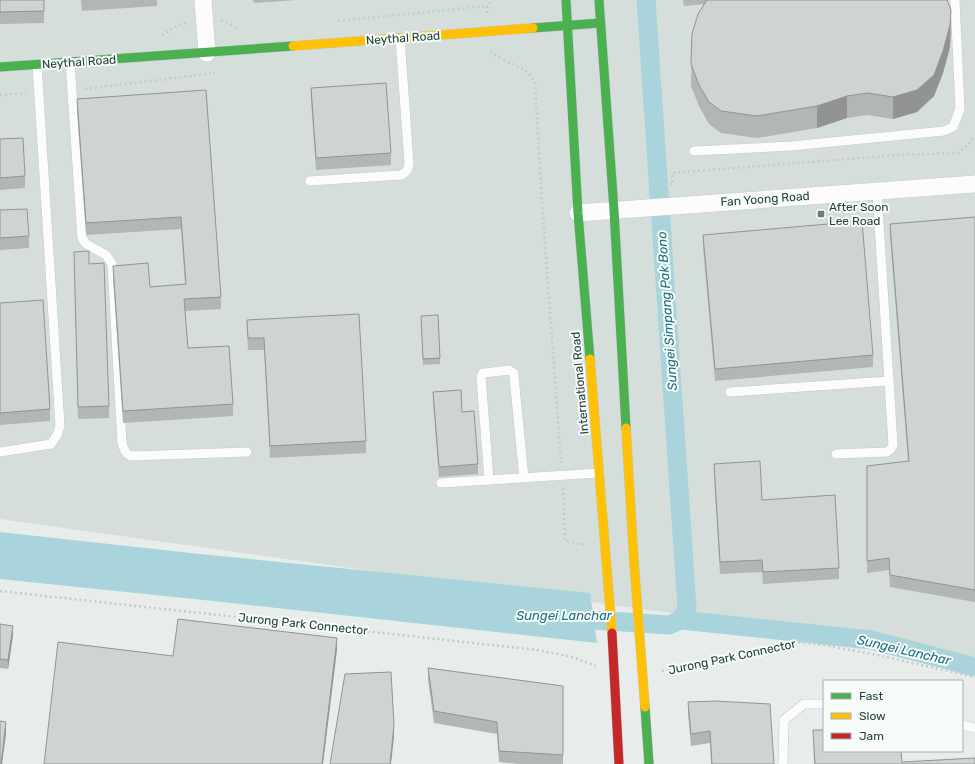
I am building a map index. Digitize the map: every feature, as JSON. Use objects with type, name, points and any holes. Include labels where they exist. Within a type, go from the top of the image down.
[{"type":"main road","name":"International Road","points":[[566,0],[578,213],[614,656],[619,764]]},
{"type":"main road","points":[[599,0],[614,210],[640,655],[649,764]]},
{"type":"main road","name":"Neythal Road","points":[[0,67],[400,39],[600,23]]},
{"type":"street","points":[[203,0],[207,52]]},
{"type":"street","name":"Fan Yoong Road","points":[[578,213],[975,184]]},
{"type":"lane","points":[[694,151],[791,146],[944,131],[953,127],[960,109],[955,0]]},
{"type":"lane","points":[[310,181],[401,175],[406,173],[409,163],[400,39]]},
{"type":"lane","points":[[70,62],[82,238],[86,244],[106,255],[112,264],[122,443],[124,450],[128,455],[132,456],[246,452]]},
{"type":"lane","points":[[0,452],[51,444],[57,435],[60,426],[37,65]]},
{"type":"lane","points":[[836,454],[887,452],[891,450],[893,445],[877,191]]},
{"type":"lane","points":[[489,480],[481,377],[482,374],[485,373],[509,370],[514,373],[524,478]]},
{"type":"lane","points":[[730,392],[889,381]]},
{"type":"lane","points":[[441,483],[599,473]]},
{"type":"lane","points":[[783,764],[784,720],[804,704],[823,704]]},
{"type":"lane","points":[[963,725],[975,728]]},
{"type":"path","points":[[337,21],[487,6],[493,0]]},
{"type":"path","points":[[487,6],[487,32],[489,49],[502,59],[521,66],[531,75],[535,83],[541,188],[562,475],[565,541],[583,544],[586,546]]},
{"type":"path","points":[[157,37],[181,24],[225,21],[240,30]]},
{"type":"path","points":[[72,91],[220,72]]},
{"type":"path","points":[[0,95],[38,92]]},
{"type":"path","points":[[670,184],[673,184],[672,173],[898,155],[957,153],[969,144],[975,136]]},
{"type":"path","name":"Jurong Park Connector","points":[[0,591],[537,650],[566,655],[597,667]]},
{"type":"path","name":"Jurong Park Connector","points":[[661,671],[725,656],[769,651],[795,642],[824,645],[878,655],[975,677]]},
{"type":"shaded area","points":[[0,0],[975,0],[975,668],[878,642],[0,519]]},
{"type":"water","name":"Sungei Lanchar","points":[[0,532],[200,554],[590,593],[597,643],[0,579]]},
{"type":"building","points":[[0,0],[44,0],[44,11],[0,12]]},
{"type":"building","points":[[707,0],[947,0],[951,10],[950,25],[943,51],[934,75],[917,90],[893,97],[868,93],[847,96],[817,106],[757,116],[721,111],[709,102],[699,85],[691,64],[692,34],[698,14]]},
{"type":"building","points":[[386,83],[391,153],[316,158],[311,88]]},
{"type":"building","points":[[206,90],[221,297],[184,299],[188,348],[229,346],[233,404],[123,411],[113,266],[148,263],[150,287],[186,284],[181,217],[86,223],[77,99]]},
{"type":"building","points":[[23,138],[25,176],[0,178],[0,139]]},
{"type":"building","points":[[27,209],[29,236],[0,238],[0,210]]},
{"type":"building","points":[[975,217],[975,590],[890,575],[889,558],[867,561],[867,466],[909,461],[890,224]]},
{"type":"building","points":[[862,221],[873,355],[715,369],[703,235]]},
{"type":"building","points":[[89,251],[89,264],[104,263],[109,406],[78,407],[74,252]]},
{"type":"building","points":[[43,300],[50,409],[0,413],[0,303]]},
{"type":"building","points":[[359,314],[366,441],[270,446],[264,338],[248,338],[247,320]]},
{"type":"building","points":[[438,315],[440,358],[423,359],[421,316]]},
{"type":"building","points":[[461,390],[462,412],[474,411],[478,464],[439,467],[433,392]]},
{"type":"building","points":[[760,461],[762,500],[835,495],[839,568],[763,572],[762,560],[720,562],[714,464]]},
{"type":"building","points":[[178,619],[337,638],[322,764],[44,764],[58,642],[173,656]]},
{"type":"building","points":[[0,624],[13,626],[8,660],[0,659]]},
{"type":"building","points":[[428,668],[563,686],[563,755],[499,751],[497,722],[434,711]]},
{"type":"building","points":[[391,672],[394,725],[390,764],[330,764],[345,674]]},
{"type":"building","points":[[715,701],[770,704],[774,764],[712,764],[710,731],[691,734],[688,702]]},
{"type":"building","points":[[0,721],[6,722],[1,764],[0,764]]},
{"type":"building","points":[[813,730],[823,730],[823,752],[901,752],[902,762],[975,758],[975,764],[815,764]]},
{"type":"waterway","name":"Sungei Simpang Pak Bono","points":[[646,0],[687,608],[681,620]]},
{"type":"waterway","name":"Sungei Lanchar","points":[[594,620],[669,625],[681,620],[871,640],[975,667]]},
{"type":"traffic: fast","points":[[566,0],[578,213],[590,359]]},
{"type":"traffic: fast","points":[[599,0],[614,210],[626,428]]},
{"type":"traffic: fast","points":[[533,28],[600,23]]},
{"type":"traffic: fast","points":[[0,67],[293,46]]},
{"type":"traffic: fast","points":[[645,707],[649,764]]},
{"type":"traffic: slow","points":[[293,46],[533,28]]},
{"type":"traffic: slow","points":[[590,359],[612,633]]},
{"type":"traffic: slow","points":[[626,428],[645,707]]},
{"type":"traffic: jam","points":[[612,633],[619,764]]},
{"type":"place","name":"After Soon Lee Road","points":[[821,214]]}]
